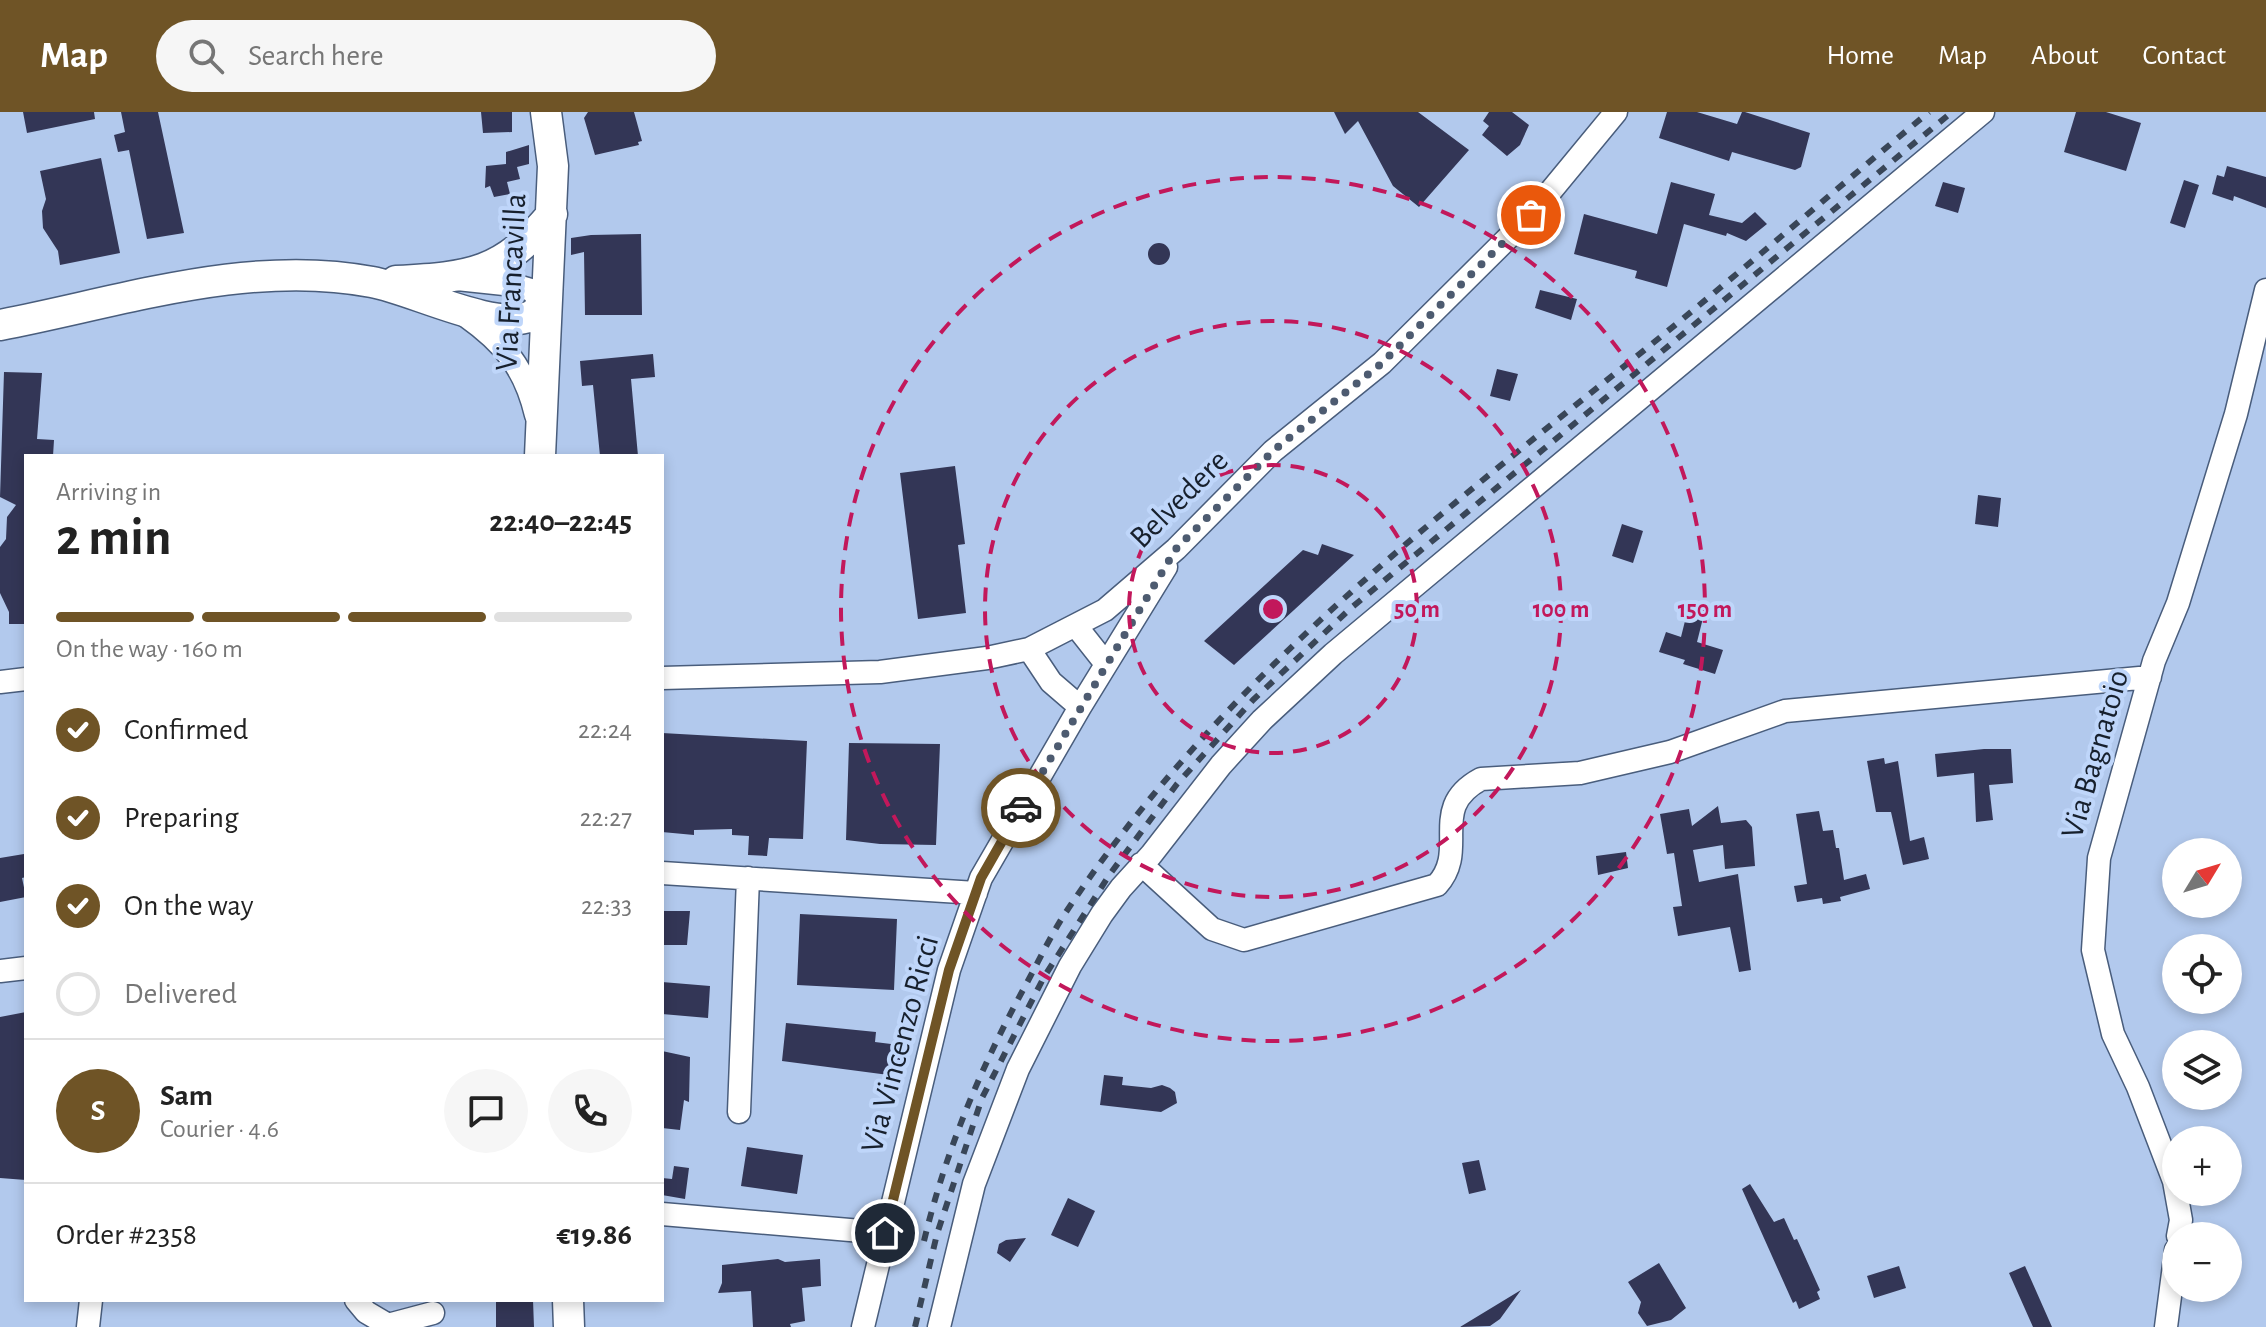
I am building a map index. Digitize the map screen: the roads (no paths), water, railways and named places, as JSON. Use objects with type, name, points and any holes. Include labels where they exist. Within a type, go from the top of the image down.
[{"type":"main road","name":"Via Francavilla","points":[[540,442],[553,166],[546,112]]},
{"type":"main road","points":[[450,292],[507,259],[530,240],[552,214]]},
{"type":"main road","points":[[0,325],[200,284],[271,276],[334,277],[450,292],[490,318],[515,319],[531,315],[545,305]]},
{"type":"main road","points":[[568,1302],[569,1327]]},
{"type":"street","name":"Belvedere","points":[[664,678],[880,672],[987,658],[1029,649],[1105,610],[1176,549],[1273,451],[1382,363],[1531,215],[1616,112]]},
{"type":"street","points":[[939,1327],[974,1184],[1018,1069],[1057,991],[1102,914],[1221,765],[1295,688],[1983,112]]},
{"type":"street","name":"Via Bagnatoio","points":[[2181,1222],[2174,1181],[2138,1087],[2113,1034],[2093,950],[2099,858],[2150,677],[2178,603],[2236,414],[2266,290]]},
{"type":"street","points":[[450,292],[518,364],[530,390],[540,442]]},
{"type":"street","name":"Via Vincenzo Ricci","points":[[863,1327],[949,970],[981,878],[1176,549]]},
{"type":"street","points":[[1076,626],[1106,664]]},
{"type":"street","points":[[1029,649],[1051,682],[1080,707]]},
{"type":"street","points":[[1141,864],[1212,929],[1244,940],[1437,885],[1450,865],[1451,815],[1457,797],[1467,786],[1481,779],[1580,773],[1670,752],[1785,711],[2150,677]]},
{"type":"street","points":[[0,682],[24,679]]},
{"type":"street","points":[[664,873],[976,893]]},
{"type":"street","points":[[739,1112],[748,878]]},
{"type":"street","points":[[0,971],[24,968]]},
{"type":"street","points":[[664,1214],[885,1233]]},
{"type":"street","points":[[88,1327],[91,1302]]},
{"type":"street","points":[[353,1327],[354,1302]]},
{"type":"street","points":[[356,1302],[388,1325],[438,1306]]},
{"type":"street","points":[[2166,1327],[2169,1302]]},
{"type":"street","points":[[411,1327],[438,1306]]},
{"type":"railway","points":[[924,1241],[942,1176],[965,1112],[992,1050],[1050,938],[1127,828],[1190,752],[1258,680],[1402,548],[1707,299],[1929,112]]},
{"type":"railway","points":[[915,1327],[937,1234],[982,1098],[1044,977],[1110,874],[1177,784],[1253,700],[1351,608],[1952,112]]}]
